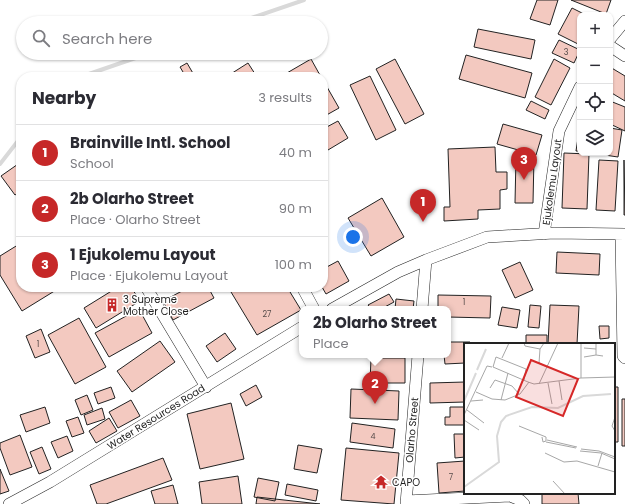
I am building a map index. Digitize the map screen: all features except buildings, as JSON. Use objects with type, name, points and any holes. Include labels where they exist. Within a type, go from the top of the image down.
[{"type":"street","points":[[613,36],[625,21]]},
{"type":"street","points":[[613,48],[625,56]]},
{"type":"street","name":"Ejukolemu Layout","points":[[544,234],[559,131],[577,93]]},
{"type":"street","points":[[337,306],[398,272],[487,237],[544,234],[623,234],[623,356],[625,358]]},
{"type":"street","points":[[422,306],[426,260]]},
{"type":"street","points":[[149,292],[206,387]]},
{"type":"street","points":[[305,292],[312,306]]},
{"type":"street","name":"Water Resources Road","points":[[9,504],[50,482],[299,329]]},
{"type":"street","name":"Olarho Street","points":[[406,502],[418,358]]},
{"type":"street","points":[[406,502],[510,496],[520,500],[524,504]]},
{"type":"waterway","points":[[257,16],[304,0]]},
{"type":"waterway","points":[[95,72],[130,60]]},
{"type":"waterway","points":[[0,164],[16,143]]},
{"type":"place","name":"1 Ejukolemu Layout","points":[[524,180]]},
{"type":"place","name":"Brainville Intl. School","points":[[423,222]]},
{"type":"place","name":"3 Supreme Mother Close","points":[[112,305]]},
{"type":"place","name":"2b Olarho Street","points":[[375,404]]},
{"type":"place","name":"CAPO","points":[[381,482]]}]
